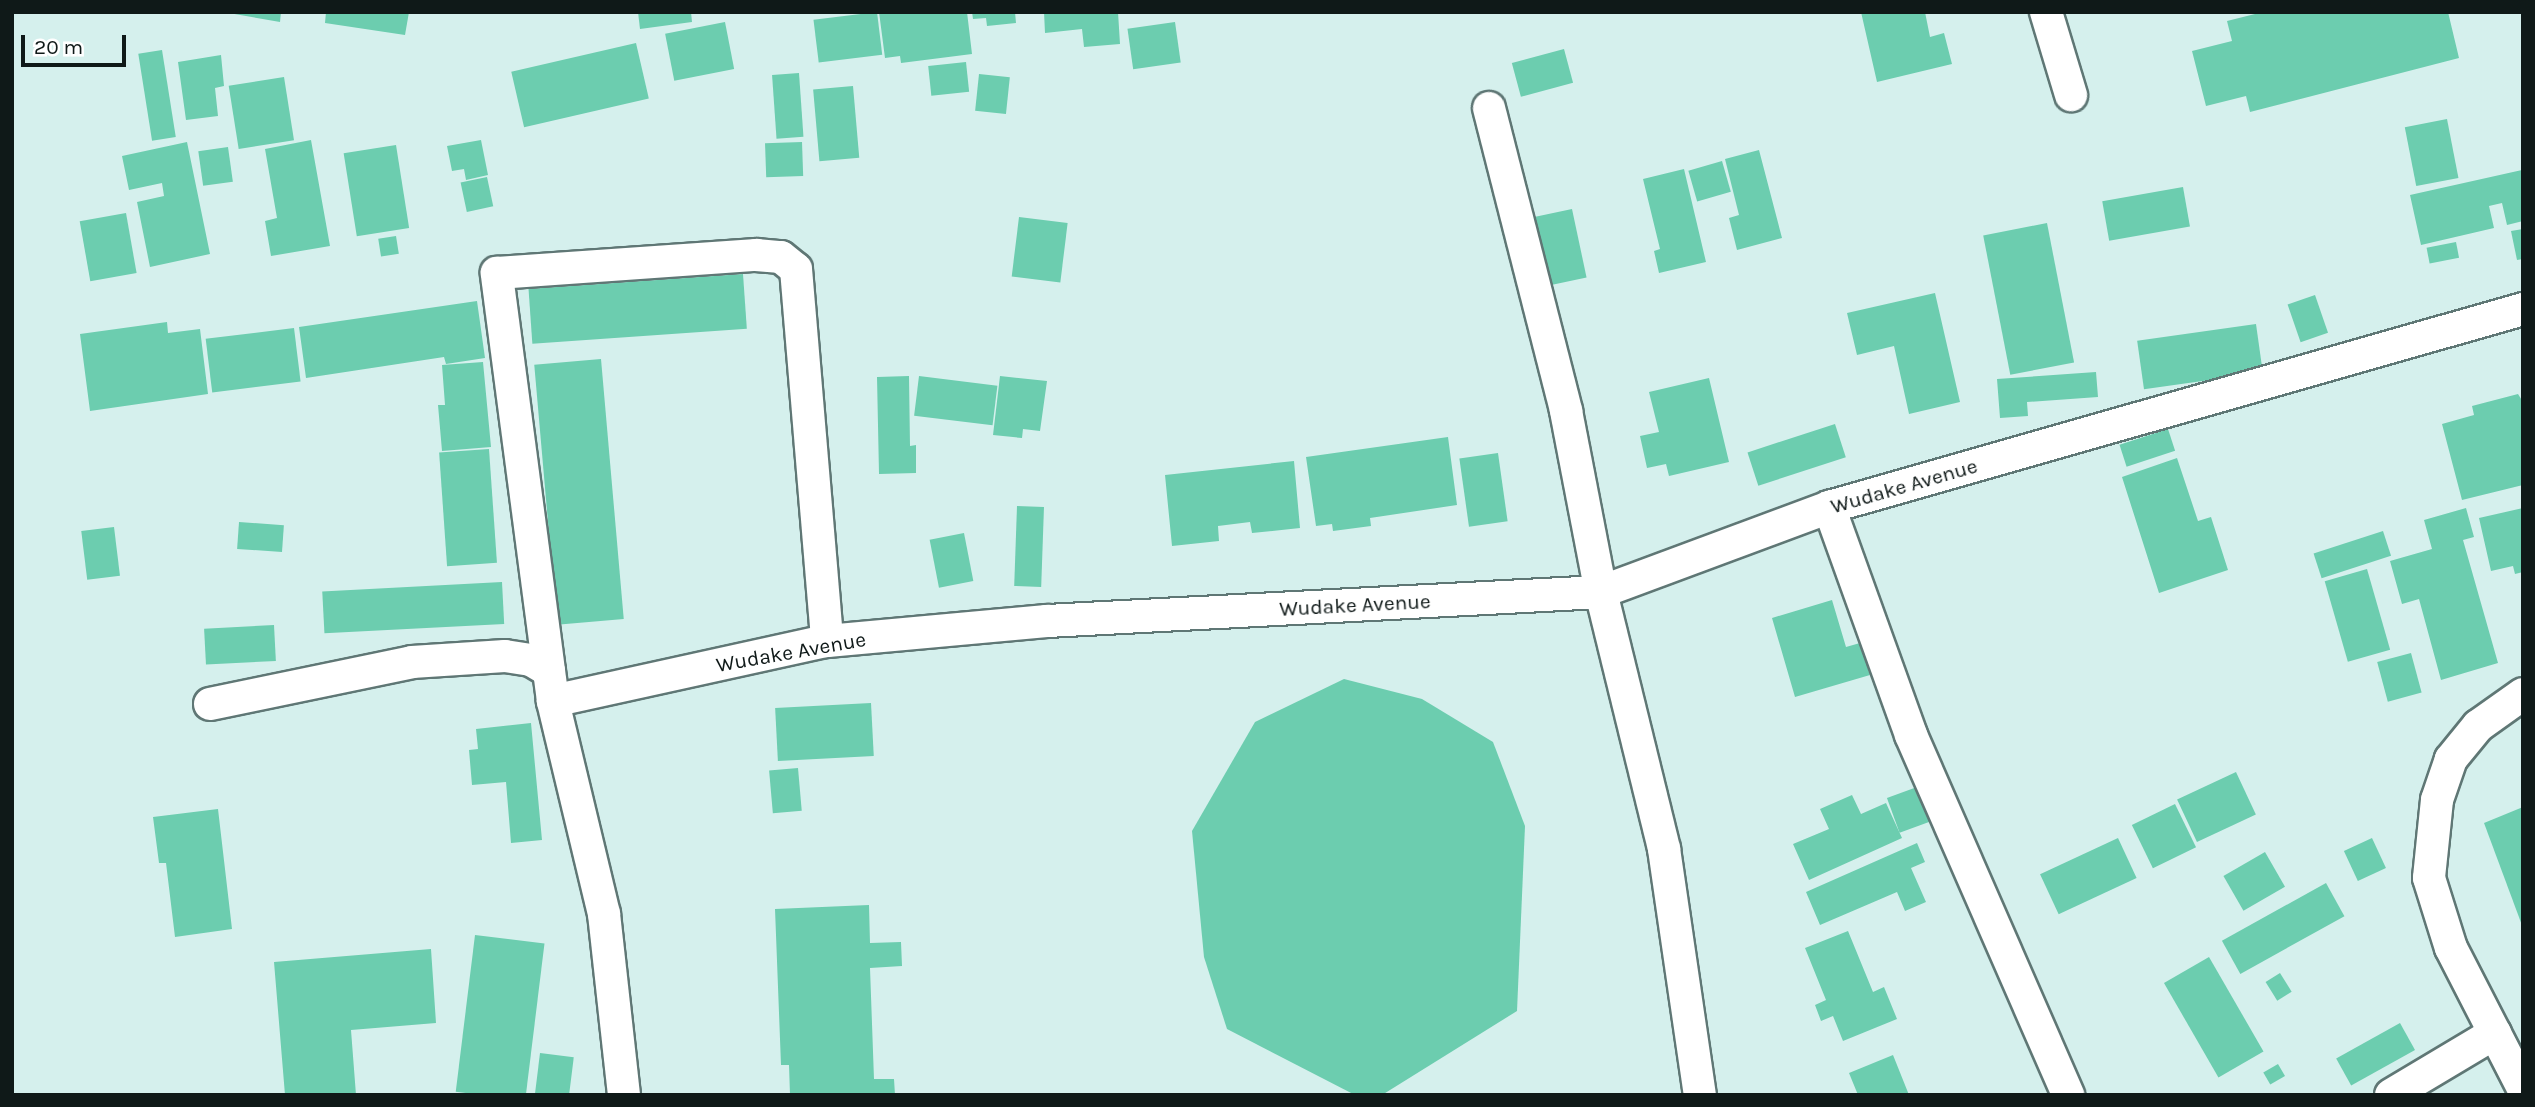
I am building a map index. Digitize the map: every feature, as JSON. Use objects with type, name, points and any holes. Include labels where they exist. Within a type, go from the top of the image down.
[{"type":"street","points":[[2046,12],[2071,95]]},
{"type":"street","points":[[1489,108],[1566,411],[1601,592],[1664,849],[1700,1095]]},
{"type":"street","points":[[624,1095],[604,914],[551,686],[497,273],[756,255],[781,257],[796,269],[827,641]]},
{"type":"street","name":"Wudake Avenue","points":[[551,686],[827,641],[1047,621],[1601,592],[1829,507],[2523,309]]},
{"type":"street","points":[[1829,507],[1911,735],[2068,1095]]},
{"type":"street","points":[[210,704],[412,662],[505,656],[531,660],[551,686]]},
{"type":"street","points":[[2523,694],[2478,726],[2451,760],[2430,840],[2429,878],[2437,914],[2523,1088]]},
{"type":"street","points":[[2391,1095],[2495,1033]]},
{"type":"building","points":[[223,12],[281,12],[280,22]]},
{"type":"building","points":[[326,12],[409,12],[405,35],[325,23]]},
{"type":"building","points":[[638,12],[691,12],[692,22],[640,29]]},
{"type":"building","points":[[877,12],[882,55],[819,62],[813,20]]},
{"type":"building","points":[[879,12],[967,12],[972,54],[901,63],[900,56],[885,58]]},
{"type":"building","points":[[972,12],[1015,12],[1016,23],[987,26],[986,18],[973,19]]},
{"type":"building","points":[[1044,12],[1118,12],[1120,44],[1084,47],[1082,29],[1045,33]]},
{"type":"building","points":[[1861,12],[1925,12],[1930,37],[1944,33],[1952,64],[1877,82]]},
{"type":"building","points":[[2263,12],[2448,12],[2459,58],[2250,112],[2246,96],[2206,106],[2192,51],[2232,41],[2227,21]]},
{"type":"building","points":[[725,22],[734,69],[674,81],[665,34]]},
{"type":"building","points":[[1175,22],[1181,63],[1133,69],[1127,29]]},
{"type":"building","points":[[636,43],[649,99],[524,127],[511,72]]},
{"type":"building","points":[[1564,49],[1573,83],[1521,97],[1512,63]]},
{"type":"building","points":[[162,50],[176,137],[152,141],[138,54]]},
{"type":"building","points":[[221,55],[224,86],[215,88],[218,116],[186,120],[178,62]]},
{"type":"building","points":[[966,62],[969,92],[931,96],[928,66]]},
{"type":"building","points":[[799,73],[803,137],[777,139],[772,75]]},
{"type":"building","points":[[979,74],[1010,77],[1006,114],[975,111]]},
{"type":"building","points":[[284,77],[294,140],[239,149],[229,86]]},
{"type":"building","points":[[853,86],[859,158],[819,161],[813,89]]},
{"type":"building","points":[[2447,119],[2458,178],[2416,186],[2405,127]]},
{"type":"building","points":[[311,140],[330,246],[271,256],[265,221],[277,218],[265,149]]},
{"type":"building","points":[[481,140],[488,175],[466,180],[464,169],[452,171],[447,146]]},
{"type":"building","points":[[187,142],[210,254],[150,267],[137,202],[164,196],[162,183],[129,190],[122,156]]},
{"type":"building","points":[[802,142],[803,176],[766,177],[765,143]]},
{"type":"building","points":[[396,145],[409,228],[357,236],[344,153]]},
{"type":"building","points":[[228,147],[233,182],[203,186],[198,151]]},
{"type":"building","points":[[1759,150],[1782,238],[1737,250],[1729,218],[1739,215],[1725,159]]},
{"type":"building","points":[[1722,161],[1731,192],[1697,201],[1688,171]]},
{"type":"building","points":[[1684,169],[1706,262],[1659,273],[1654,251],[1660,249],[1643,179]]},
{"type":"building","points":[[2522,170],[2523,221],[2507,225],[2502,203],[2489,206],[2494,228],[2421,245],[2410,195]]},
{"type":"building","points":[[487,177],[493,206],[467,212],[461,183]]},
{"type":"building","points":[[2183,187],[2190,226],[2109,241],[2102,201]]},
{"type":"building","points":[[1572,209],[1587,277],[1546,286],[1532,218]]},
{"type":"building","points":[[126,213],[137,273],[90,281],[80,221]]},
{"type":"building","points":[[1019,217],[1068,223],[1060,283],[1012,277]]},
{"type":"building","points":[[2047,223],[2074,362],[2010,375],[1983,235]]},
{"type":"building","points":[[2523,229],[2523,259],[2517,260],[2511,231]]},
{"type":"building","points":[[396,236],[399,254],[381,257],[378,239]]},
{"type":"building","points":[[2456,242],[2459,258],[2430,263],[2427,248]]},
{"type":"building","points":[[743,274],[747,329],[532,344],[529,289]]},
{"type":"building","points":[[1935,293],[1960,402],[1909,414],[1894,346],[1857,355],[1847,313]]},
{"type":"building","points":[[2315,295],[2328,333],[2301,342],[2288,304]]},
{"type":"building","points":[[477,301],[485,358],[446,364],[444,357],[306,378],[299,327]]},
{"type":"building","points":[[167,322],[168,333],[200,329],[208,394],[90,411],[80,334]]},
{"type":"building","points":[[2256,324],[2263,373],[2144,389],[2137,341]]},
{"type":"building","points":[[294,328],[301,382],[212,392],[206,339]]},
{"type":"building","points":[[601,359],[624,619],[557,625],[534,365]]},
{"type":"building","points":[[483,362],[491,447],[442,451],[438,405],[445,405],[442,365]]},
{"type":"building","points":[[2096,372],[2098,397],[2027,402],[2028,416],[2000,418],[1997,379]]},
{"type":"building","points":[[909,376],[910,446],[916,445],[916,473],[879,474],[877,377]]},
{"type":"building","points":[[919,376],[997,386],[993,425],[914,416]]},
{"type":"building","points":[[1000,376],[1047,381],[1040,431],[1023,429],[1022,438],[993,435]]},
{"type":"building","points":[[1709,378],[1729,462],[1669,476],[1666,464],[1647,468],[1640,436],[1659,432],[1649,392]]},
{"type":"building","points":[[2518,394],[2523,402],[2523,485],[2462,500],[2442,424],[2474,415],[2472,406]]},
{"type":"building","points":[[1835,424],[1846,457],[1758,486],[1748,452]]},
{"type":"building","points":[[2168,429],[2175,451],[2127,467],[2119,445]]},
{"type":"building","points":[[1448,437],[1457,505],[1370,518],[1371,526],[1333,531],[1332,524],[1316,526],[1306,457]]},
{"type":"building","points":[[489,449],[497,563],[447,566],[439,452]]},
{"type":"building","points":[[1498,453],[1508,521],[1469,527],[1459,458]]},
{"type":"building","points":[[2177,458],[2198,521],[2211,517],[2228,570],[2159,593],[2122,477]]},
{"type":"building","points":[[1294,461],[1300,528],[1252,533],[1250,522],[1218,526],[1219,541],[1172,546],[1165,475]]},
{"type":"building","points":[[1017,506],[1044,507],[1041,587],[1014,586]]},
{"type":"building","points":[[2466,508],[2474,537],[2463,540],[2498,663],[2441,680],[2419,599],[2402,604],[2390,561],[2432,549],[2424,520]]},
{"type":"building","points":[[2523,508],[2523,572],[2515,574],[2513,566],[2491,571],[2479,518]]},
{"type":"building","points":[[239,522],[284,525],[282,552],[237,549]]},
{"type":"building","points":[[114,527],[120,576],[87,580],[81,531]]},
{"type":"building","points":[[2383,531],[2391,556],[2322,578],[2314,554]]},
{"type":"building","points":[[964,533],[973,581],[939,588],[930,540]]},
{"type":"building","points":[[2367,569],[2390,650],[2348,662],[2325,581]]},
{"type":"building","points":[[502,582],[504,624],[324,633],[322,591]]},
{"type":"building","points":[[1832,600],[1846,647],[1860,643],[1870,675],[1795,697],[1772,618]]},
{"type":"building","points":[[274,625],[276,661],[206,665],[204,629]]},
{"type":"building","points":[[2411,653],[2422,693],[2388,702],[2377,662]]},
{"type":"building","points":[[1344,679],[1422,699],[1493,742],[1525,826],[1517,1011],[1382,1095],[1355,1095],[1227,1029],[1204,957],[1192,831],[1255,722]]},
{"type":"building","points":[[871,703],[874,756],[778,761],[775,708]]},
{"type":"building","points":[[531,723],[542,840],[511,843],[506,782],[472,785],[469,750],[478,749],[476,729]]},
{"type":"building","points":[[798,768],[802,811],[773,813],[769,771]]},
{"type":"building","points":[[2236,772],[2256,815],[2197,842],[2177,799]]},
{"type":"building","points":[[1917,787],[1930,822],[1900,833],[1887,798]]},
{"type":"building","points":[[1852,795],[1861,814],[1886,803],[1902,838],[1809,880],[1793,844],[1829,829],[1820,809]]},
{"type":"building","points":[[2175,804],[2196,847],[2153,868],[2132,825]]},
{"type":"building","points":[[2523,807],[2523,928],[2484,823]]},
{"type":"building","points":[[218,809],[232,929],[175,937],[166,863],[159,863],[153,817]]},
{"type":"building","points":[[2118,838],[2137,878],[2059,914],[2040,874]]},
{"type":"building","points":[[2372,838],[2386,868],[2358,881],[2344,851]]},
{"type":"building","points":[[1917,843],[1925,862],[1911,868],[1926,902],[1905,911],[1897,892],[1820,925],[1806,892]]},
{"type":"building","points":[[2265,852],[2285,887],[2243,911],[2223,876]]},
{"type":"building","points":[[2326,883],[2344,916],[2240,974],[2222,941]]},
{"type":"building","points":[[869,905],[870,943],[901,942],[902,966],[870,968],[874,1079],[894,1079],[895,1095],[790,1095],[789,1065],[781,1065],[775,909]]},
{"type":"building","points":[[1848,931],[1873,992],[1884,987],[1897,1019],[1843,1041],[1833,1016],[1821,1021],[1815,1005],[1826,1000],[1805,948]]},
{"type":"building","points":[[475,935],[544,944],[526,1095],[456,1092]]},
{"type":"building","points":[[431,949],[436,1023],[351,1030],[356,1095],[285,1095],[274,962]]},
{"type":"building","points":[[2209,957],[2264,1051],[2218,1077],[2164,983]]},
{"type":"building","points":[[2280,973],[2292,992],[2277,1001],[2266,982]]},
{"type":"building","points":[[2400,1023],[2415,1050],[2351,1086],[2336,1058]]},
{"type":"building","points":[[540,1053],[574,1057],[569,1095],[535,1095]]},
{"type":"building","points":[[1893,1055],[1909,1095],[1858,1095],[1849,1073]]},
{"type":"building","points":[[2278,1064],[2285,1076],[2270,1085],[2263,1072]]}]
